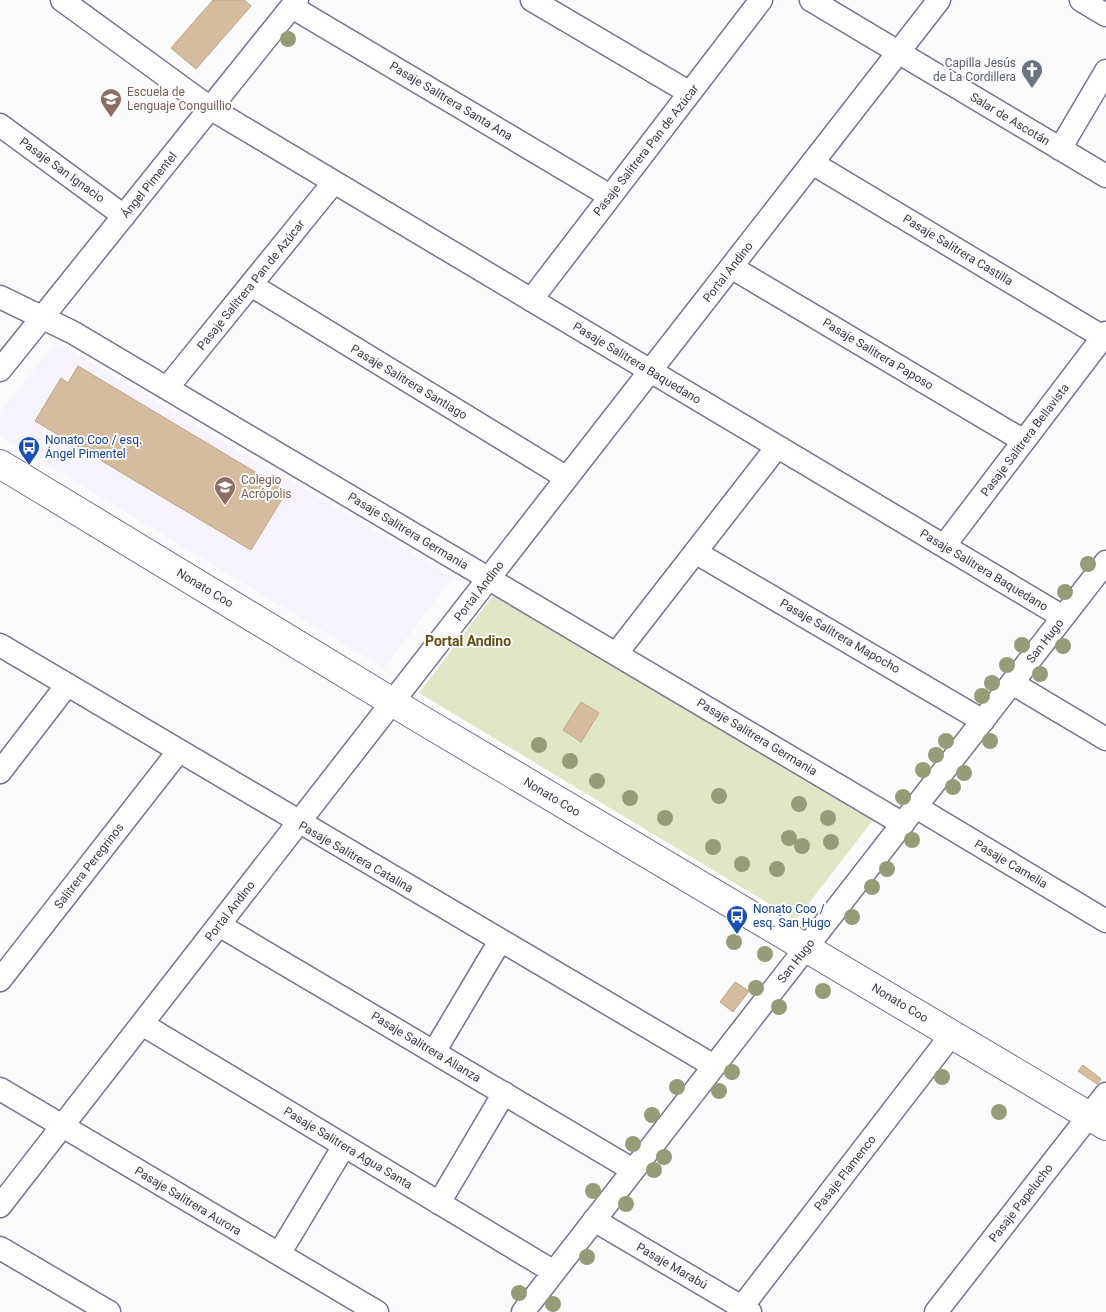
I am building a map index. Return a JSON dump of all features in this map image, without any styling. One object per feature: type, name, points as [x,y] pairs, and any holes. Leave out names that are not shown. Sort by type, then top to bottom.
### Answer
[{"type":"main road","name":"Nonato Coo","points":[[0,464],[393,702],[1098,1121]]},
{"type":"street","name":"Pasaje Salitrera Baquedano","points":[[62,0],[210,108],[1063,618]]},
{"type":"street","points":[[532,0],[690,93]]},
{"type":"street","name":"Pasaje Salitrera Pan de Azúcar","points":[[531,300],[761,0]]},
{"type":"street","name":"Salar de Ascotán","points":[[810,0],[1106,176]]},
{"type":"street","name":"Portal Andino","points":[[0,1206],[939,0]]},
{"type":"street","points":[[1081,0],[1106,15]]},
{"type":"street","name":"Ángel Pimentel","points":[[0,370],[294,3]]},
{"type":"street","name":"Pasaje Salitrera Santa Ana","points":[[294,3],[610,196]]},
{"type":"street","points":[[1060,149],[1106,71]]},
{"type":"street","name":"Pasaje San Ignacio","points":[[0,125],[124,216]]},
{"type":"street","name":"Pasaje Salitrera Castilla","points":[[812,163],[1104,336]]},
{"type":"street","name":"Pasaje Salitrera Pan de Azúcar","points":[[167,388],[334,182]]},
{"type":"street","name":"Pasaje Salitrera Paposo","points":[[731,267],[1024,441]]},
{"type":"street","name":"Pasaje Salitrera Santiago","points":[[251,285],[567,478]]},
{"type":"street","name":"Pasaje Salitrera Germania","points":[[0,297],[72,332],[616,654],[909,815]]},
{"type":"street","name":"Pasaje Salitrera Bellavista","points":[[944,546],[1104,336]]},
{"type":"street","points":[[616,654],[777,447]]},
{"type":"street","name":"Pasaje Salitrera Mapocho","points":[[695,552],[983,721]]},
{"type":"street","name":"San Hugo","points":[[523,1312],[1106,562]]},
{"type":"street","name":"Pasaje Salitrera Catalina","points":[[0,645],[298,823],[714,1066]]},
{"type":"street","points":[[1012,683],[1106,739]]},
{"type":"street","points":[[0,772],[67,686]]},
{"type":"street","name":"Salitrera Peregrinos","points":[[0,980],[178,752]]},
{"type":"street","name":"Pasaje Camelia","points":[[909,815],[1106,921]]},
{"type":"street","name":"Pasaje Salitrera Alianza","points":[[219,925],[633,1170]]},
{"type":"street","points":[[434,1052],[500,941]]},
{"type":"street","name":"Pasaje Salitrera Agua Santa","points":[[142,1024],[554,1272]]},
{"type":"street","name":"Pasaje Flamenco","points":[[743,1310],[952,1034]]},
{"type":"street","name":"Pasaje Salitrera Aurora","points":[[0,1089],[376,1312]]},
{"type":"street","points":[[439,1203],[504,1093]]},
{"type":"street","name":"Pasaje Papelucho","points":[[936,1312],[1098,1121],[1106,1094]]},
{"type":"street","points":[[278,1254],[344,1146]]},
{"type":"street","name":"Pasaje Marabú","points":[[594,1220],[743,1310]]},
{"type":"street","points":[[0,1248],[109,1312]]},
{"type":"shaded area","name":"Colegio Acrópolis","points":[[56,342],[453,577],[384,668],[0,436],[0,412]]},
{"type":"green space","points":[[494,594],[876,816],[796,920],[419,693]]},
{"type":"building","points":[[213,0],[244,0],[251,6],[196,69],[171,48]]},
{"type":"building","points":[[78,366],[287,491],[251,550],[35,421],[61,378],[68,383]]},
{"type":"building","points":[[581,702],[599,713],[581,742],[563,730]]},
{"type":"building","points":[[735,982],[749,991],[733,1012],[720,1002]]},
{"type":"building","points":[[1083,1065],[1101,1079],[1097,1084],[1078,1071]]},
{"type":"place","name":"Capilla Jesús de La Cordillera","points":[[1032,89]]},
{"type":"place","name":"Escuela de Lenguaje Conguillio","points":[[111,118]]},
{"type":"place","name":"Nonato Coo / esq. Ángel Pimentel","points":[[29,466]]},
{"type":"place","name":"Colegio Acrópolis","points":[[225,506]]},
{"type":"place","name":"Nonato Coo / esq. San Hugo","points":[[737,935]]},
{"type":"district","name":"Portal Andino","points":[[468,641]]}]
